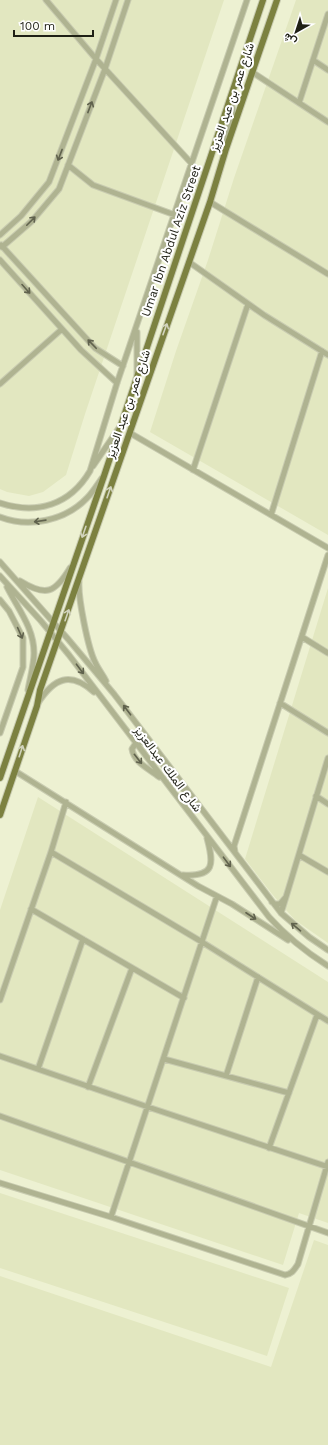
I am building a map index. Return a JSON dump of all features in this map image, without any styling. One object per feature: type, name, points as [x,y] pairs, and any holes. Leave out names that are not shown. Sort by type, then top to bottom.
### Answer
[{"type":"main road","name":"Umar Ibn Abdul Aziz Street","points":[[137,375],[263,0]]},
{"type":"main road","name":"شارع عمر بن عبد العزيز","points":[[0,815],[37,706],[40,690],[210,202],[226,149],[277,0]]},
{"type":"main road","name":"شارع عمر بن عبد العزيز","points":[[0,776],[104,476],[137,375]]},
{"type":"main road","points":[[130,433],[125,429],[125,425],[130,407],[132,391]]},
{"type":"street","points":[[46,0],[96,59],[192,164]]},
{"type":"street","points":[[0,234],[21,216],[50,182],[96,59],[116,0]]},
{"type":"street","points":[[123,366],[95,348],[1,246],[32,221],[59,189],[105,69],[128,0]]},
{"type":"street","points":[[90,471],[117,383],[247,0]]},
{"type":"street","points":[[299,103],[328,14]]},
{"type":"street","points":[[313,60],[328,70]]},
{"type":"street","points":[[252,72],[328,122]]},
{"type":"street","points":[[226,149],[226,134],[233,114],[232,106],[229,102]]},
{"type":"street","points":[[68,165],[93,185],[175,215]]},
{"type":"street","points":[[210,202],[328,274]]},
{"type":"street","points":[[0,260],[81,350],[117,383]]},
{"type":"street","points":[[189,262],[248,304],[328,355]]},
{"type":"street","points":[[193,470],[248,304]]},
{"type":"street","points":[[0,384],[62,329]]},
{"type":"street","points":[[136,329],[137,375]]},
{"type":"street","points":[[271,515],[322,351]]},
{"type":"street","points":[[0,503],[11,506],[39,508],[56,503],[72,493],[85,480],[120,425]]},
{"type":"street","points":[[130,433],[328,548]]},
{"type":"street","points":[[0,518],[11,521],[28,522],[45,521],[60,516],[75,508],[87,498],[104,476]]},
{"type":"street","points":[[235,853],[234,846],[328,554]]},
{"type":"street","name":"شارع الملك عبدالعزيز","points":[[0,562],[54,622],[114,694],[281,913],[309,937],[328,950]]},
{"type":"street","points":[[14,577],[31,588],[46,591],[55,588],[62,582],[73,563]]},
{"type":"street","points":[[1,578],[26,620],[32,636],[34,654],[26,704]]},
{"type":"street","name":"شارع الملك عبدالعزيز","points":[[1,578],[58,641],[269,917],[288,937],[306,952],[328,966]]},
{"type":"street","points":[[80,578],[79,596],[91,653],[95,663],[114,694]]},
{"type":"street","points":[[0,600],[9,611],[23,638],[23,667],[0,733]]},
{"type":"street","points":[[302,636],[328,654]]},
{"type":"street","points":[[37,706],[45,692],[50,687],[66,679],[72,679],[84,683],[102,698]]},
{"type":"street","points":[[280,703],[328,733]]},
{"type":"street","points":[[167,784],[139,762],[132,752],[133,746],[136,743],[140,742],[148,745],[179,785],[198,803]]},
{"type":"street","points":[[281,913],[328,758]]},
{"type":"street","points":[[15,771],[182,875],[232,904],[306,952]]},
{"type":"street","points":[[316,796],[328,804]]},
{"type":"street","points":[[0,1000],[51,852],[66,802]]},
{"type":"street","points":[[219,832],[225,837],[230,838],[235,836],[239,831]]},
{"type":"street","points":[[182,875],[199,875],[210,867],[212,856],[206,834]]},
{"type":"street","points":[[51,852],[202,942],[328,1021]]},
{"type":"street","points":[[299,855],[328,872]]},
{"type":"street","points":[[112,1217],[217,896]]},
{"type":"street","points":[[271,900],[276,904],[280,904],[286,897]]},
{"type":"street","points":[[31,909],[184,998]]},
{"type":"street","points":[[38,1069],[83,939]]},
{"type":"street","points":[[88,1087],[132,968]]},
{"type":"street","points":[[226,1076],[258,977]]},
{"type":"street","points":[[269,1148],[317,1015]]},
{"type":"street","points":[[0,1056],[269,1148],[328,1166],[298,1264],[294,1272],[285,1275],[112,1217],[0,1183]]},
{"type":"street","points":[[164,1059],[289,1093]]},
{"type":"street","points":[[0,1116],[328,1233]]},
{"type":"shaded area","points":[[0,0],[224,0],[85,414],[66,475],[43,492],[29,496],[7,492],[0,489]]},
{"type":"shaded area","points":[[296,0],[328,0],[328,535],[150,432],[234,178]]},
{"type":"shaded area","points":[[328,588],[328,943],[295,920],[272,894],[245,859]]},
{"type":"shaded area","points":[[38,797],[328,982],[328,1223],[299,1213],[283,1265],[0,1170],[0,910]]},
{"type":"shaded area","points":[[0,1193],[289,1288],[267,1356],[0,1268]]},
{"type":"shaded area","points":[[314,1240],[328,1245],[328,1445],[0,1445],[0,1276],[271,1367]]}]
